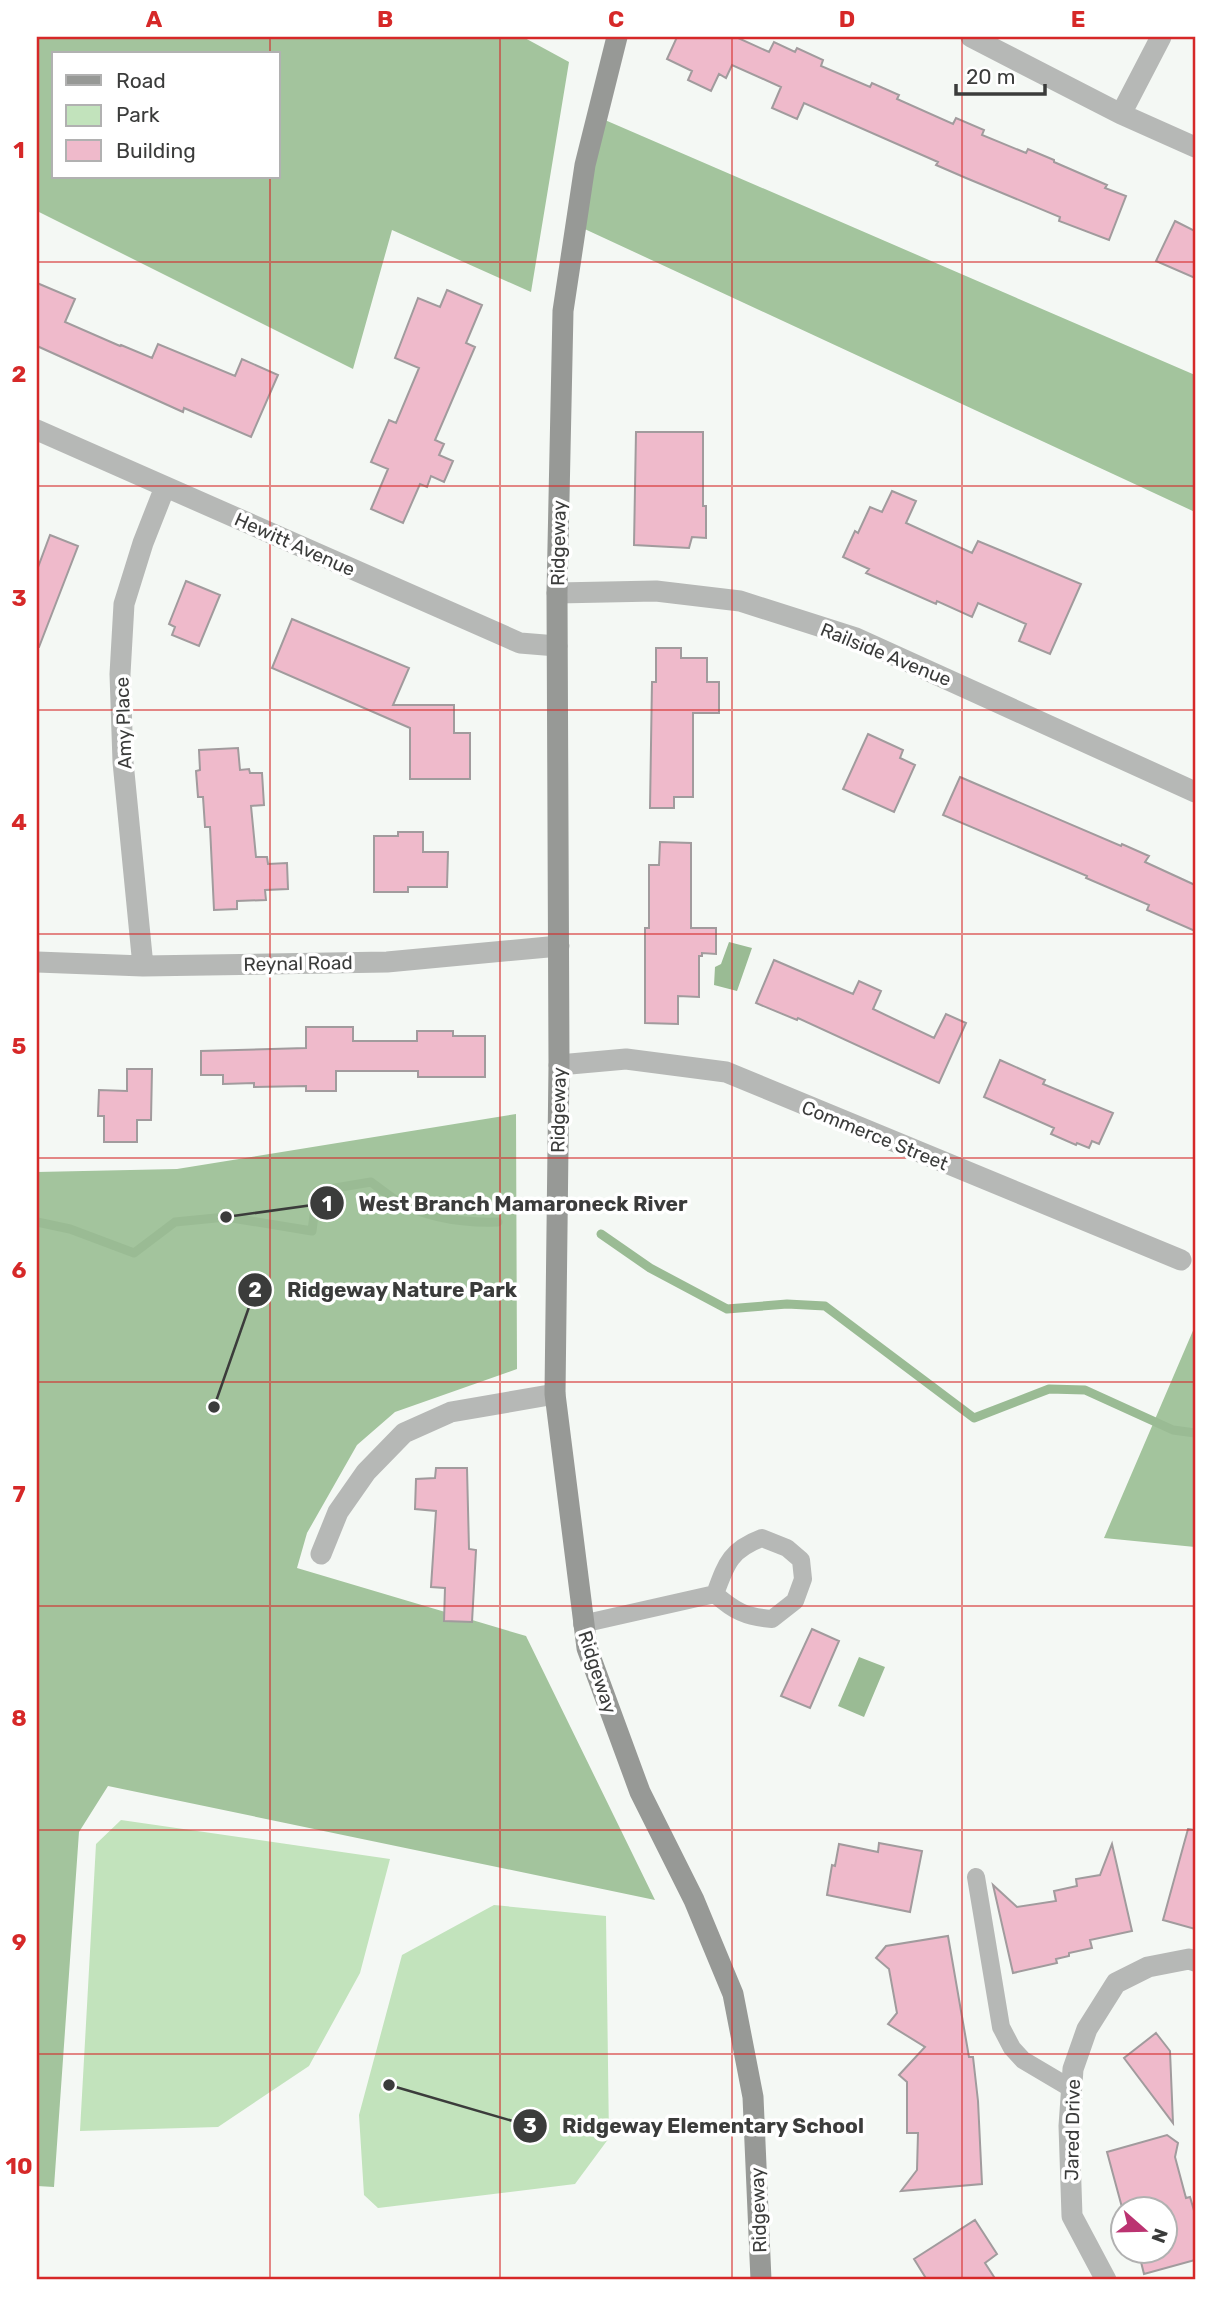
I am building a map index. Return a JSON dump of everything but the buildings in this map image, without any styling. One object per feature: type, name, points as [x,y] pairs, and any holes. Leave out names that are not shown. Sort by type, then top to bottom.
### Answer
[{"type":"street","name":"Ridgeway","points":[[617,37],[585,165],[563,312],[557,593],[559,1065],[555,1394],[587,1648],[640,1792],[694,1900],[733,1994],[753,2098],[761,2280]]},
{"type":"street","points":[[971,37],[1121,114],[1195,147]]},
{"type":"street","points":[[1121,114],[1161,37]]},
{"type":"street","name":"Hewitt Avenue","points":[[37,430],[520,643],[557,646]]},
{"type":"street","name":"Amy Place","points":[[144,966],[123,762],[120,674],[124,604],[143,543],[165,487]]},
{"type":"street","name":"Railside Avenue","points":[[557,593],[656,591],[740,601],[856,638],[1195,792]]},
{"type":"street","name":"Reynal Road","points":[[37,962],[144,966],[387,962],[559,946]]},
{"type":"street","name":"Commerce Street","points":[[559,1065],[626,1059],[726,1072],[1181,1260]]},
{"type":"street","points":[[321,1554],[338,1511],[366,1472],[404,1433],[451,1412],[555,1394]]},
{"type":"street","name":"Jared Drive","points":[[1106,2280],[1072,2216],[1069,2126],[1073,2069],[1087,2029],[1116,1983],[1147,1966],[1189,1959],[1195,1961]]},
{"type":"lane","points":[[762,1538],[787,1548],[801,1560],[803,1580],[795,1601],[772,1619],[755,1617],[733,1609],[715,1594],[725,1568],[741,1546],[762,1538]]},
{"type":"lane","points":[[582,1624],[715,1594]]},
{"type":"lane","points":[[976,1877],[1001,2027],[1012,2048],[1023,2060],[1072,2089]]},
{"type":"green space","points":[[121,1820],[390,1859],[360,1973],[309,2066],[218,2127],[80,2131],[96,1844]]},
{"type":"green space","points":[[494,1905],[606,1916],[609,2138],[575,2184],[378,2208],[364,2195],[359,2115],[402,1955]]},
{"type":"shaded area","points":[[37,37],[523,37],[569,62],[531,292],[392,230],[353,369],[37,211]]},
{"type":"shaded area","points":[[598,117],[1195,375],[1195,512],[576,225]]},
{"type":"shaded area","points":[[729,942],[752,948],[737,991],[714,985],[715,967],[721,964]]},
{"type":"shaded area","points":[[516,1114],[517,1369],[395,1412],[357,1445],[307,1533],[297,1568],[526,1636],[655,1900],[108,1786],[79,1832],[54,2187],[37,2186],[37,1172],[177,1169]]},
{"type":"shaded area","points":[[1195,1326],[1195,1547],[1104,1538]]},
{"type":"shaded area","points":[[859,1657],[885,1667],[864,1717],[838,1706]]},
{"type":"waterway","points":[[37,1222],[70,1229],[134,1253],[175,1222],[226,1217],[312,1231],[317,1191],[371,1182],[397,1201],[421,1212],[473,1222],[498,1222]]},
{"type":"waterway","points":[[601,1234],[650,1268],[727,1309],[787,1304],[825,1306],[974,1418],[1049,1389],[1085,1390],[1173,1430],[1195,1433]]},
{"type":"place","name":"West Branch Mamaroneck River","points":[[226,1217]]},
{"type":"place","name":"Ridgeway Nature Park","points":[[214,1407]]},
{"type":"place","name":"Ridgeway Elementary School","points":[[389,2085]]}]
